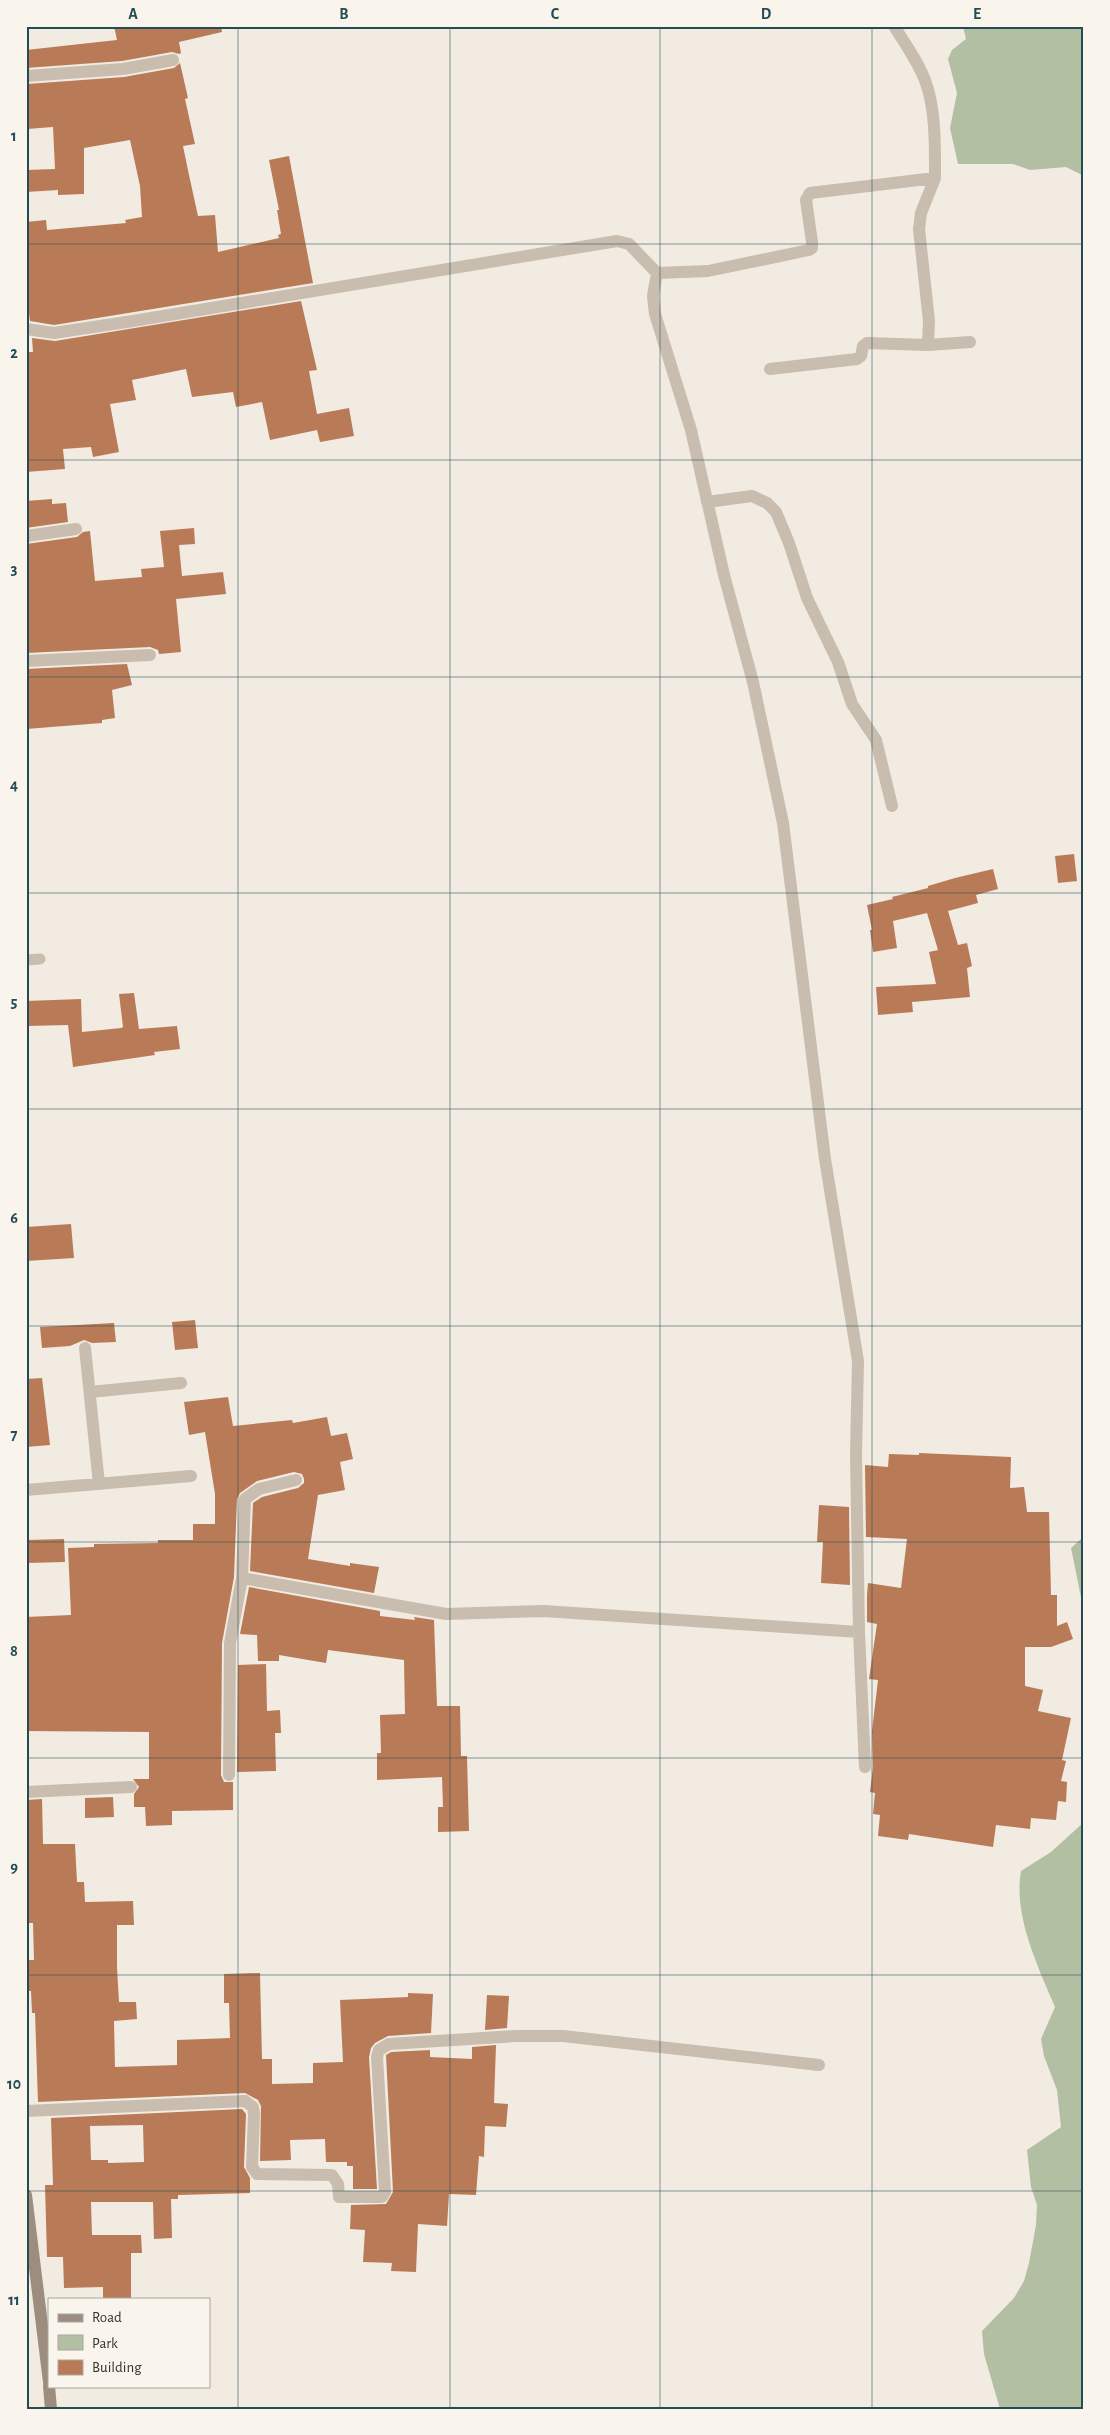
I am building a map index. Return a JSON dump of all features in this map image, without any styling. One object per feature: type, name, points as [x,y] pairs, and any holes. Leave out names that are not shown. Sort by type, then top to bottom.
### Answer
[{"type":"street","points":[[894,26],[918,64],[927,84],[935,135],[935,178],[921,213],[919,229],[929,321],[928,345]]},
{"type":"street","points":[[26,76],[123,69],[173,60]]},
{"type":"street","points":[[26,329],[54,332],[133,322],[618,241],[629,244],[657,273],[708,271],[812,248],[806,200],[810,193],[935,178]]},
{"type":"street","points":[[657,273],[653,296],[655,314],[691,430],[724,575],[754,682],[783,823],[826,1159],[858,1361],[856,1454],[859,1632],[865,1767]]},
{"type":"street","points":[[770,369],[857,359],[861,356],[863,346],[867,343],[928,345],[970,342]]},
{"type":"street","points":[[706,502],[752,496],[768,503],[776,512],[789,543],[807,598],[838,662],[852,704],[876,740],[892,806]]},
{"type":"street","points":[[26,536],[76,529]]},
{"type":"street","points":[[26,661],[150,655]]},
{"type":"street","points":[[85,1348],[99,1484]]},
{"type":"street","points":[[90,1392],[181,1383]]},
{"type":"street","points":[[26,1490],[191,1476]]},
{"type":"street","points":[[229,1775],[230,1643],[242,1578],[245,1499],[260,1489],[296,1480]]},
{"type":"street","points":[[242,1578],[446,1614],[544,1611],[859,1632]]},
{"type":"street","points":[[26,1792],[131,1787]]},
{"type":"street","points":[[26,2112],[245,2101],[253,2107],[252,2167],[257,2174],[332,2175],[338,2184],[337,2194],[339,2197],[382,2197],[385,2192],[377,2057],[379,2050],[389,2044],[516,2036],[563,2036],[818,2065]]},
{"type":"street","points":[[26,2195],[30,2255],[48,2375]]},
{"type":"street","points":[[49,2388],[51,2409]]},
{"type":"lane","points":[[26,960],[40,959]]},
{"type":"green space","points":[[963,26],[1084,26],[1084,176],[1066,167],[1030,170],[1013,164],[958,164],[950,128],[957,93],[948,59],[952,50],[966,39]]},
{"type":"green space","points":[[1081,1539],[1084,1539],[1084,1612],[1071,1548]]},
{"type":"green space","points":[[1084,1822],[1084,2409],[1000,2409],[984,2354],[982,2331],[1014,2298],[1024,2281],[1029,2263],[1036,2225],[1037,2205],[1031,2187],[1027,2150],[1061,2127],[1057,2090],[1044,2056],[1041,2039],[1055,2007],[1035,1958],[1024,1923],[1019,1888],[1021,1871],[1051,1852]]},
{"type":"building","points":[[114,26],[221,26],[222,32],[179,42],[181,53],[179,54],[172,52],[122,61],[26,68],[26,50],[117,40]]},
{"type":"building","points":[[180,63],[188,98],[185,99],[195,144],[183,146],[198,216],[215,215],[218,252],[279,238],[278,235],[281,234],[277,210],[279,210],[269,160],[289,156],[313,283],[54,325],[30,321],[26,289],[26,222],[46,220],[47,230],[126,223],[125,220],[142,217],[140,186],[130,140],[84,148],[84,194],[58,195],[58,190],[26,192],[26,170],[55,169],[53,127],[27,129],[27,84],[124,77],[174,68]]},
{"type":"building","points":[[301,301],[317,370],[309,371],[317,414],[349,408],[354,436],[320,442],[317,430],[270,440],[262,402],[236,407],[233,392],[192,397],[186,369],[132,380],[136,400],[110,404],[119,452],[93,457],[91,447],[63,449],[65,469],[26,472],[27,352],[33,352],[32,338],[55,341]]},
{"type":"building","points":[[52,499],[52,504],[66,503],[68,522],[26,528],[26,501]]},
{"type":"building","points":[[194,528],[195,544],[179,545],[182,576],[223,572],[226,594],[176,599],[181,652],[159,654],[158,650],[150,647],[26,653],[26,544],[77,537],[83,532],[90,531],[95,581],[142,577],[141,569],[164,567],[160,531]]},
{"type":"building","points":[[127,664],[132,685],[112,690],[115,718],[102,720],[102,723],[26,729],[26,669]]},
{"type":"building","points":[[1074,854],[1077,881],[1058,883],[1055,856]]},
{"type":"building","points":[[993,869],[998,889],[976,895],[978,903],[948,911],[958,945],[967,943],[972,966],[967,968],[970,997],[912,1002],[913,1012],[878,1015],[876,987],[936,984],[929,952],[938,950],[927,913],[893,921],[897,948],[873,952],[870,930],[872,930],[867,905],[893,899],[892,897],[928,888],[928,886],[955,878]]},
{"type":"building","points":[[134,993],[139,1029],[177,1026],[180,1049],[154,1052],[155,1055],[73,1067],[68,1025],[26,1026],[26,1001],[81,999],[82,1032],[121,1028],[123,1027],[119,994]]},
{"type":"building","points":[[71,1224],[74,1258],[26,1261],[26,1227]]},
{"type":"building","points":[[195,1320],[198,1348],[175,1350],[172,1322]]},
{"type":"building","points":[[114,1323],[116,1342],[92,1343],[84,1340],[70,1346],[42,1348],[40,1327]]},
{"type":"building","points":[[42,1378],[50,1445],[26,1447],[26,1379]]},
{"type":"building","points":[[228,1397],[233,1426],[292,1420],[293,1423],[327,1417],[331,1436],[347,1433],[353,1459],[340,1462],[345,1490],[318,1495],[308,1559],[350,1566],[350,1563],[379,1567],[374,1593],[250,1571],[253,1503],[262,1497],[298,1488],[304,1483],[304,1479],[302,1474],[294,1472],[257,1481],[240,1493],[237,1499],[234,1577],[222,1643],[221,1775],[224,1782],[233,1782],[233,1810],[172,1811],[172,1825],[146,1826],[145,1807],[134,1807],[134,1794],[139,1787],[133,1779],[149,1779],[149,1732],[26,1731],[26,1617],[71,1615],[68,1548],[94,1547],[94,1544],[158,1543],[158,1540],[193,1540],[193,1524],[215,1524],[215,1494],[205,1432],[189,1435],[184,1402]]},
{"type":"building","points":[[919,1453],[1011,1457],[1010,1488],[1024,1487],[1027,1512],[1049,1512],[1051,1595],[1057,1595],[1057,1626],[1067,1622],[1073,1639],[1051,1647],[1025,1647],[1025,1686],[1043,1690],[1038,1711],[1071,1718],[1062,1760],[1066,1761],[1061,1781],[1067,1782],[1066,1802],[1058,1801],[1056,1820],[1031,1818],[1030,1829],[996,1825],[993,1847],[909,1834],[908,1840],[878,1836],[880,1815],[873,1814],[875,1793],[870,1792],[873,1767],[872,1731],[878,1680],[869,1679],[877,1624],[867,1622],[868,1583],[901,1588],[907,1539],[866,1537],[865,1465],[888,1467],[889,1454],[919,1455]]},
{"type":"building","points":[[819,1505],[849,1507],[850,1585],[821,1583],[823,1542],[817,1542]]},
{"type":"building","points":[[64,1539],[65,1562],[26,1563],[26,1540]]},
{"type":"building","points":[[249,1587],[380,1611],[380,1616],[415,1620],[414,1617],[434,1620],[437,1706],[460,1706],[461,1756],[467,1756],[469,1831],[438,1832],[438,1807],[443,1807],[442,1777],[377,1780],[377,1753],[381,1753],[380,1715],[405,1714],[404,1660],[328,1650],[326,1663],[279,1655],[279,1661],[258,1661],[257,1635],[240,1634]]},
{"type":"building","points":[[266,1664],[267,1711],[280,1710],[281,1733],[275,1733],[276,1771],[237,1772],[238,1665]]},
{"type":"building","points":[[113,1797],[114,1817],[85,1818],[85,1798]]},
{"type":"building","points":[[42,1799],[43,1844],[75,1844],[77,1882],[84,1882],[85,1902],[133,1901],[134,1925],[117,1925],[117,1967],[119,2002],[136,2002],[137,2019],[114,2021],[115,2067],[177,2065],[177,2040],[230,2038],[229,2003],[224,2003],[224,1974],[260,1973],[262,2059],[272,2059],[272,2084],[313,2083],[313,2063],[343,2062],[340,2000],[408,1997],[408,1993],[433,1994],[431,2033],[388,2036],[375,2043],[371,2048],[369,2057],[377,2189],[353,2189],[353,2166],[347,2166],[347,2162],[326,2162],[325,2139],[290,2140],[291,2160],[260,2161],[261,2106],[258,2100],[245,2093],[38,2102],[35,2013],[32,2013],[31,1991],[28,1991],[27,1960],[34,1960],[33,1923],[27,1923],[26,1800]]},
{"type":"building","points":[[487,1995],[509,1996],[507,2028],[485,2030]]},
{"type":"building","points":[[496,2045],[494,2103],[508,2104],[506,2127],[485,2126],[484,2157],[479,2156],[476,2195],[449,2194],[447,2226],[418,2224],[416,2272],[391,2271],[392,2263],[363,2262],[365,2230],[350,2229],[351,2205],[386,2204],[393,2192],[386,2055],[391,2052],[430,2050],[430,2057],[472,2059],[472,2047]]},
{"type":"building","points":[[242,2109],[246,2114],[244,2167],[250,2178],[250,2193],[178,2195],[178,2199],[171,2199],[172,2238],[154,2239],[153,2202],[91,2202],[92,2235],[141,2235],[142,2253],[131,2253],[131,2298],[103,2298],[103,2287],[64,2288],[63,2257],[47,2257],[45,2185],[53,2185],[51,2118]],"holes":[[[143,2125],[144,2162],[108,2163],[108,2160],[91,2160],[90,2126]]]}]
